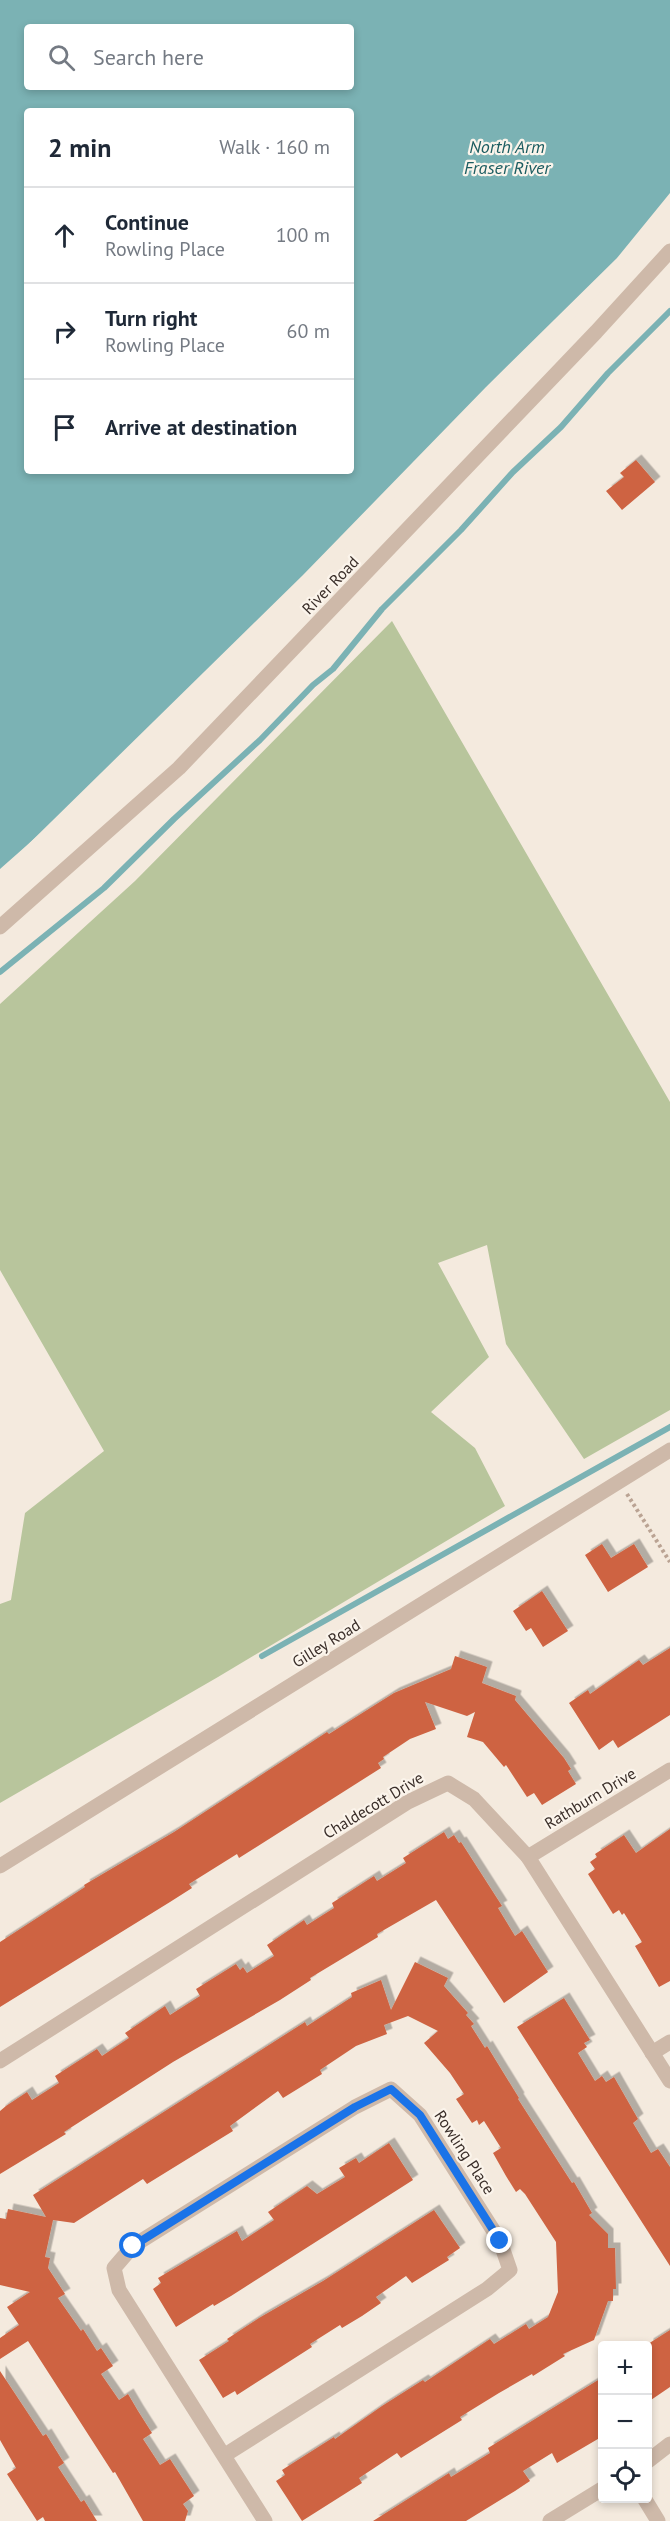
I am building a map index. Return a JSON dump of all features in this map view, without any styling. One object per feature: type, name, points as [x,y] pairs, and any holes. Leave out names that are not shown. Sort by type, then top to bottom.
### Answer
[{"type":"street","name":"River Road","points":[[0,927],[179,768],[580,349],[670,250]]},
{"type":"street","name":"Gilley Road","points":[[0,1866],[670,1450]]},
{"type":"street","name":"Rathburn Drive","points":[[528,1857],[670,1770]]},
{"type":"street","name":"Chaldecott Drive","points":[[0,2061],[408,1802],[448,1783],[474,1799],[528,1857],[670,2081]]},
{"type":"street","points":[[652,2053],[670,2042]]},
{"type":"street","name":"Rowling Place","points":[[225,2455],[487,2289],[510,2270],[500,2241],[420,2115],[391,2089],[355,2107],[133,2246],[114,2268],[119,2290],[265,2521]]},
{"type":"street","points":[[652,2458],[670,2444]]},
{"type":"street","points":[[550,2521],[598,2492]]},
{"type":"street","points":[[647,2503],[658,2521]]},
{"type":"path","points":[[620,1482],[670,1562]]},
{"type":"green space","points":[[392,621],[670,1102],[670,1410],[584,1459],[506,1344],[487,1245],[438,1263],[489,1357],[431,1412],[475,1448],[505,1506],[218,1677],[0,1803],[0,1604],[11,1600],[25,1513],[104,1451],[0,1270],[0,1004],[135,881]]},
{"type":"water","name":"North Arm Fraser River","points":[[0,0],[670,0],[670,203],[221,674],[0,869]]},
{"type":"pier","points":[[670,193],[670,207],[607,286],[488,400],[223,676],[1,871],[303,575],[486,387],[617,258]]},
{"type":"building","points":[[636,460],[655,482],[622,510],[606,491],[624,477],[620,473]]},
{"type":"building","points":[[602,1544],[611,1558],[634,1544],[648,1567],[608,1592],[585,1555]]},
{"type":"building","points":[[542,1591],[568,1631],[543,1647],[531,1628],[526,1631],[513,1611]]},
{"type":"building","points":[[670,1648],[670,1715],[618,1748],[613,1740],[599,1750],[569,1703],[588,1690],[590,1694],[639,1660],[643,1665]]},
{"type":"building","points":[[455,1656],[487,1667],[482,1683],[516,1696],[515,1700],[564,1758],[571,1769],[568,1771],[576,1784],[542,1805],[534,1793],[527,1797],[506,1765],[504,1767],[483,1742],[467,1737],[475,1712],[467,1716],[425,1702],[436,1729],[410,1739],[383,1757],[384,1759],[378,1763],[381,1768],[239,1858],[237,1854],[189,1884],[192,1888],[0,2007],[0,1942],[85,1887],[84,1885],[174,1832],[327,1732],[329,1734],[394,1693],[451,1669]]},
{"type":"building","points":[[670,1829],[670,1981],[659,1987],[635,1946],[642,1942],[624,1913],[622,1915],[619,1910],[613,1914],[588,1874],[595,1869],[590,1862],[597,1857],[595,1854],[624,1835],[636,1853]]},
{"type":"building","points":[[444,1832],[448,1839],[454,1835],[459,1843],[461,1842],[502,1906],[498,1908],[515,1936],[522,1931],[548,1972],[504,2003],[436,1900],[377,1934],[378,1937],[310,1978],[311,1980],[280,2000],[173,2062],[64,2132],[66,2134],[0,2174],[0,2111],[6,2106],[27,2092],[32,2100],[59,2083],[55,2076],[97,2049],[102,2056],[129,2038],[125,2033],[165,2006],[170,2015],[200,1996],[196,1989],[236,1964],[240,1970],[243,1967],[247,1973],[274,1956],[267,1945],[304,1920],[307,1925],[334,1908],[332,1903],[374,1876],[377,1881],[406,1863],[403,1858]]},
{"type":"building","points":[[415,1962],[448,1978],[444,1986],[468,2013],[466,2015],[474,2024],[471,2026],[485,2048],[487,2046],[518,2099],[572,2183],[574,2182],[592,2213],[589,2215],[608,2234],[608,2248],[615,2248],[616,2289],[613,2289],[613,2301],[608,2301],[594,2340],[563,2354],[565,2356],[533,2376],[532,2374],[499,2393],[460,2417],[462,2420],[401,2458],[397,2453],[359,2478],[362,2483],[302,2521],[276,2481],[285,2475],[282,2470],[334,2437],[335,2439],[382,2406],[423,2380],[425,2382],[490,2339],[494,2344],[526,2324],[529,2329],[548,2317],[558,2292],[556,2242],[525,2194],[520,2189],[516,2192],[506,2176],[493,2153],[501,2148],[484,2121],[479,2125],[477,2120],[472,2123],[456,2099],[464,2094],[450,2073],[424,2043],[438,2031],[408,2016],[384,2025],[387,2034],[356,2046],[320,2070],[322,2074],[283,2098],[278,2091],[230,2126],[233,2131],[147,2184],[143,2179],[74,2223],[53,2220],[45,2257],[50,2258],[48,2268],[65,2294],[58,2298],[97,2351],[101,2348],[113,2366],[101,2374],[119,2400],[128,2394],[152,2433],[143,2439],[160,2465],[170,2459],[194,2496],[183,2504],[188,2511],[185,2521],[143,2521],[115,2472],[113,2473],[28,2341],[0,2359],[0,2338],[19,2325],[7,2307],[30,2292],[0,2285],[0,2218],[6,2219],[8,2209],[46,2217],[33,2195],[305,2022],[307,2026],[352,1997],[351,1993],[381,1980],[391,2010]]},
{"type":"building","points":[[564,1998],[590,2040],[584,2043],[587,2047],[578,2053],[595,2081],[602,2076],[606,2082],[614,2077],[638,2119],[633,2123],[651,2153],[658,2149],[670,2167],[670,2266],[517,2027]]},
{"type":"building","points":[[389,2143],[413,2180],[231,2296],[214,2306],[213,2304],[176,2327],[153,2289],[161,2283],[158,2278],[237,2231],[242,2241],[274,2220],[268,2212],[307,2186],[317,2194],[345,2177],[339,2168],[356,2158],[359,2163]]},
{"type":"building","points":[[434,2210],[460,2248],[447,2257],[449,2260],[412,2283],[406,2276],[376,2297],[381,2303],[362,2316],[342,2328],[340,2325],[310,2344],[312,2347],[237,2395],[235,2391],[223,2398],[199,2360],[259,2318],[323,2281]]},
{"type":"building","points":[[670,2330],[670,2387],[652,2399],[652,2395],[652,2341]]},
{"type":"building","points":[[0,2371],[43,2436],[46,2434],[64,2463],[58,2467],[81,2502],[84,2500],[97,2521],[45,2521],[43,2517],[37,2521],[7,2474],[16,2468],[0,2440]]},
{"type":"building","points":[[598,2380],[598,2439],[557,2463],[552,2453],[523,2471],[530,2481],[515,2491],[466,2521],[373,2521],[449,2473],[451,2477],[490,2453],[488,2448]]},
{"type":"waterway","points":[[0,972],[104,888],[174,819],[260,740],[313,685],[333,669],[382,609],[461,530],[513,472],[561,427],[608,373],[670,311]]},
{"type":"waterway","points":[[262,1656],[670,1427]]},
{"type":"route","points":[[133,2246],[355,2107],[391,2089],[420,2115],[500,2241]]}]
